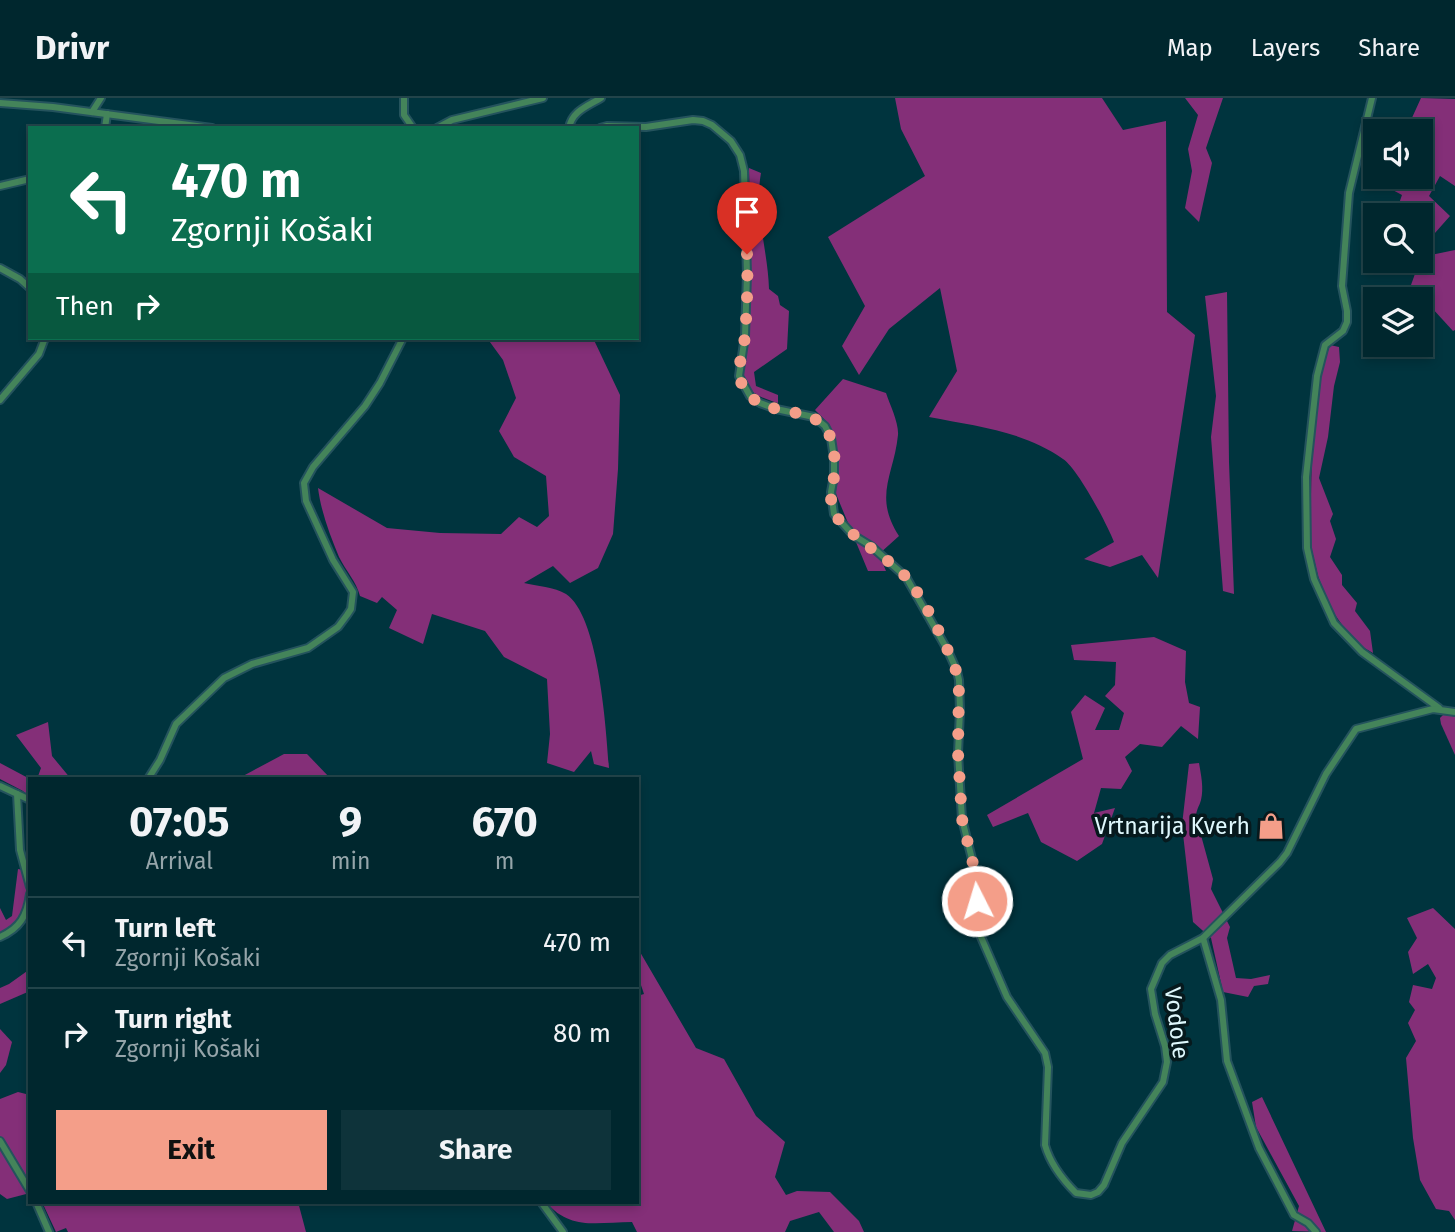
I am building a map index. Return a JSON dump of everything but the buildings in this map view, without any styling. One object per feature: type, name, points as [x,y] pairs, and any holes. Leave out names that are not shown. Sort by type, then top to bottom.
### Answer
[{"type":"street","points":[[92,112],[101,98]]},
{"type":"street","points":[[404,98],[404,116],[412,126]]},
{"type":"street","points":[[441,126],[453,120],[543,98]]},
{"type":"street","points":[[569,126],[570,119],[579,110],[601,98]]},
{"type":"street","points":[[1372,98],[1349,193],[1342,286],[1347,322],[1343,331],[1325,345],[1317,376],[1306,477],[1307,548],[1314,579],[1334,623],[1362,652],[1438,708],[1455,712]]},
{"type":"street","points":[[0,103],[197,126]]},
{"type":"street","points":[[105,126],[107,114]]},
{"type":"street","name":"Vodole","points":[[639,128],[702,121],[722,132],[740,155],[744,171],[747,274],[745,336],[739,376],[750,396],[761,403],[776,410],[814,418],[825,426],[831,438],[834,458],[831,492],[834,514],[853,535],[871,546],[906,577],[948,651],[959,680],[958,753],[962,819],[975,872],[979,927],[1007,997],[1045,1053],[1048,1067],[1045,1132],[1048,1155],[1076,1194],[1091,1195],[1104,1185],[1122,1143],[1163,1082],[1167,1062],[1151,989],[1155,974],[1170,955],[1203,938],[1221,1000],[1227,1061],[1259,1148],[1294,1215],[1313,1229]]},
{"type":"street","points":[[0,186],[28,179]]},
{"type":"street","points":[[0,268],[28,287]]},
{"type":"street","points":[[0,400],[39,354],[44,340]]},
{"type":"street","points":[[149,777],[176,724],[224,678],[252,664],[308,648],[338,627],[347,615],[351,608],[352,592],[333,560],[306,501],[303,488],[313,467],[353,423],[380,383],[402,340]]},
{"type":"street","points":[[1203,938],[1287,853],[1326,774],[1356,729],[1438,708]]},
{"type":"street","points":[[0,786],[28,799]]},
{"type":"street","points":[[17,794],[20,850],[28,880]]},
{"type":"street","points":[[0,937],[23,922],[28,910]]},
{"type":"street","points":[[0,1141],[28,1188]]},
{"type":"street","points":[[37,1204],[48,1232]]},
{"type":"street","points":[[542,1204],[563,1232]]},
{"type":"shaded area","points":[[895,98],[1102,98],[1123,130],[1166,121],[1167,312],[1195,335],[1158,578],[1142,555],[1110,567],[1084,559],[1114,542],[1084,485],[1063,459],[1016,436],[929,417],[957,371],[940,288],[889,329],[859,375],[842,346],[865,306],[828,237],[925,176],[901,129]]},
{"type":"shaded area","points":[[1185,98],[1223,98],[1206,148],[1212,163],[1199,222],[1185,208],[1192,171],[1188,149],[1198,115]]},
{"type":"shaded area","points":[[1421,98],[1455,99],[1455,186],[1440,176],[1433,189],[1433,119],[1411,119]]},
{"type":"shaded area","points":[[749,168],[761,173],[760,217],[769,289],[778,296],[780,305],[789,311],[787,349],[754,372],[756,386],[778,395],[778,403],[751,390],[746,385],[743,372],[751,288]]},
{"type":"shaded area","points":[[1391,189],[1433,189],[1429,196],[1450,216],[1433,235],[1433,203],[1399,203],[1402,195]]},
{"type":"shaded area","points":[[1455,250],[1453,331],[1433,309],[1433,287],[1411,285],[1415,273],[1433,273],[1433,255]]},
{"type":"shaded area","points":[[1227,292],[1234,594],[1223,591],[1211,437],[1216,396],[1205,296]]},
{"type":"shaded area","points":[[488,340],[594,340],[620,395],[613,534],[598,568],[570,583],[553,566],[524,583],[566,594],[577,606],[586,625],[599,674],[609,768],[594,764],[591,751],[574,772],[547,763],[550,734],[547,679],[504,657],[485,631],[432,614],[423,644],[389,628],[397,610],[382,597],[377,603],[360,596],[339,557],[324,515],[318,488],[387,528],[440,533],[501,534],[519,517],[537,527],[549,516],[546,476],[514,457],[499,431],[516,398],[503,360]]},
{"type":"shaded area","points":[[1330,345],[1339,347],[1340,362],[1319,478],[1333,514],[1330,521],[1336,539],[1330,557],[1342,575],[1342,585],[1357,603],[1355,611],[1370,631],[1373,653],[1354,642],[1331,609],[1318,576],[1310,542],[1312,447],[1321,372]]},
{"type":"shaded area","points":[[843,379],[886,393],[897,425],[896,449],[886,497],[891,522],[899,536],[879,554],[886,571],[868,571],[836,494],[835,437],[829,424],[815,410]]},
{"type":"shaded area","points":[[1154,637],[1186,651],[1185,682],[1189,703],[1200,707],[1198,739],[1181,726],[1162,747],[1140,744],[1125,757],[1132,771],[1121,789],[1101,788],[1094,813],[1115,808],[1102,844],[1077,861],[1041,842],[1028,813],[993,827],[987,815],[1083,759],[1071,712],[1085,695],[1105,708],[1095,730],[1119,730],[1124,713],[1105,696],[1115,685],[1116,662],[1074,660],[1071,645]]},
{"type":"shaded area","points":[[1445,713],[1455,717],[1455,755],[1441,724],[1440,718]]},
{"type":"shaded area","points":[[48,722],[52,756],[69,777],[38,777],[41,768],[16,735]]},
{"type":"shaded area","points":[[284,754],[307,754],[329,777],[243,777]]},
{"type":"shaded area","points":[[0,763],[28,778],[28,797],[23,791],[0,779]]},
{"type":"shaded area","points":[[1199,763],[1202,791],[1196,817],[1213,879],[1211,889],[1230,927],[1227,938],[1236,978],[1251,979],[1270,975],[1268,984],[1254,986],[1248,997],[1223,992],[1211,938],[1193,922],[1182,825],[1189,764]]},
{"type":"shaded area","points":[[18,869],[23,870],[25,880],[24,907],[16,922],[0,934],[0,908],[6,920],[12,916]]},
{"type":"shaded area","points":[[1433,908],[1455,929],[1455,1220],[1449,1211],[1436,1209],[1420,1180],[1413,1138],[1406,1058],[1416,1041],[1408,1023],[1415,1010],[1409,1002],[1413,985],[1432,989],[1436,978],[1428,964],[1413,974],[1408,952],[1417,938],[1407,918]]},
{"type":"shaded area","points":[[640,952],[696,1048],[724,1059],[756,1116],[785,1142],[775,1177],[786,1195],[797,1191],[830,1192],[859,1221],[864,1232],[834,1232],[819,1212],[790,1221],[785,1232],[637,1232],[632,1222],[575,1221],[555,1211],[548,1204],[639,1204],[639,995],[644,994],[639,978]]},
{"type":"shaded area","points":[[28,970],[28,992],[0,1004],[0,988]]},
{"type":"shaded area","points":[[0,1029],[12,1042],[6,1065],[0,1073]]},
{"type":"shaded area","points":[[18,1092],[28,1094],[28,1194],[7,1199],[0,1194],[0,1099]]},
{"type":"shaded area","points":[[1262,1097],[1326,1232],[1292,1231],[1299,1206],[1256,1127],[1252,1102]]},
{"type":"shaded area","points":[[43,1204],[299,1204],[306,1232],[68,1232],[66,1228],[56,1232]]},
{"type":"place","name":"Vrtnarija Kverh","points":[[1271,826]]},
{"type":"route","points":[[747,254],[745,336],[739,376],[743,386],[750,396],[761,403],[776,410],[814,418],[825,426],[831,438],[834,458],[831,492],[834,514],[853,535],[871,546],[906,577],[957,671],[962,819],[975,872],[977,901]]}]
